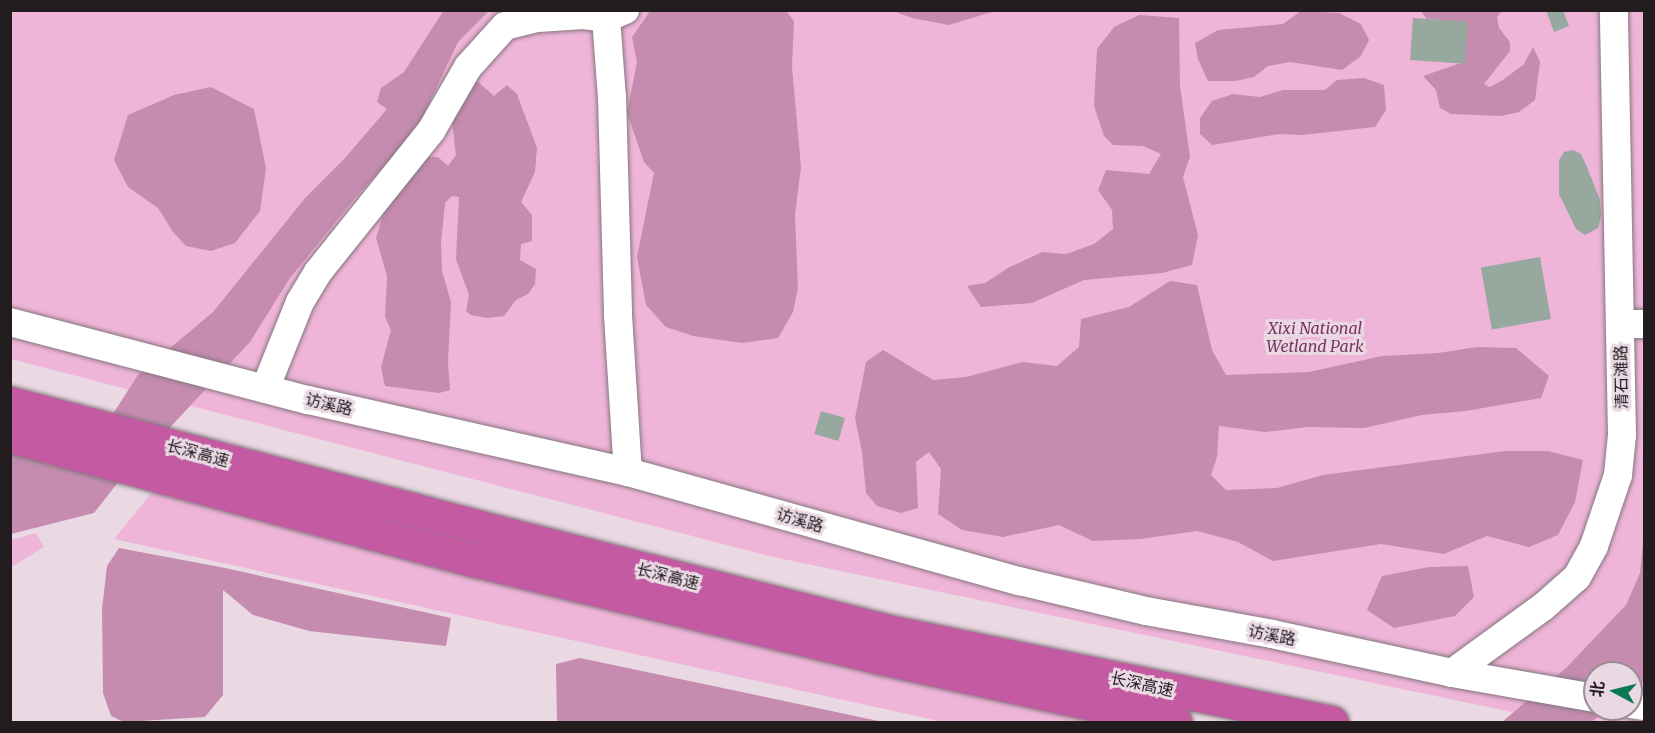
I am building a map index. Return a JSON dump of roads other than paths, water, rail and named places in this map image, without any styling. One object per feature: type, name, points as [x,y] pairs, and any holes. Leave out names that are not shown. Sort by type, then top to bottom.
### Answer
[{"type":"highway","name":"长深高速","points":[[10,403],[882,630],[1332,723]]},
{"type":"highway","name":"长深高速","points":[[10,436],[486,563],[877,657],[1175,723]]},
{"type":"street","name":"清石滩路","points":[[1452,673],[1543,607],[1577,577],[1594,546],[1618,476],[1632,324],[1614,10]]},
{"type":"street","points":[[265,389],[300,302],[318,272],[431,131],[468,67],[506,26],[538,18],[616,14],[612,97],[618,315],[628,472]]},
{"type":"street","name":"访溪路","points":[[10,322],[265,389],[628,472],[1019,581],[1146,611],[1272,634],[1452,673],[1583,696]]},
{"type":"park label","name":"Xixi National Wetland Park","points":[[1315,337]]}]
